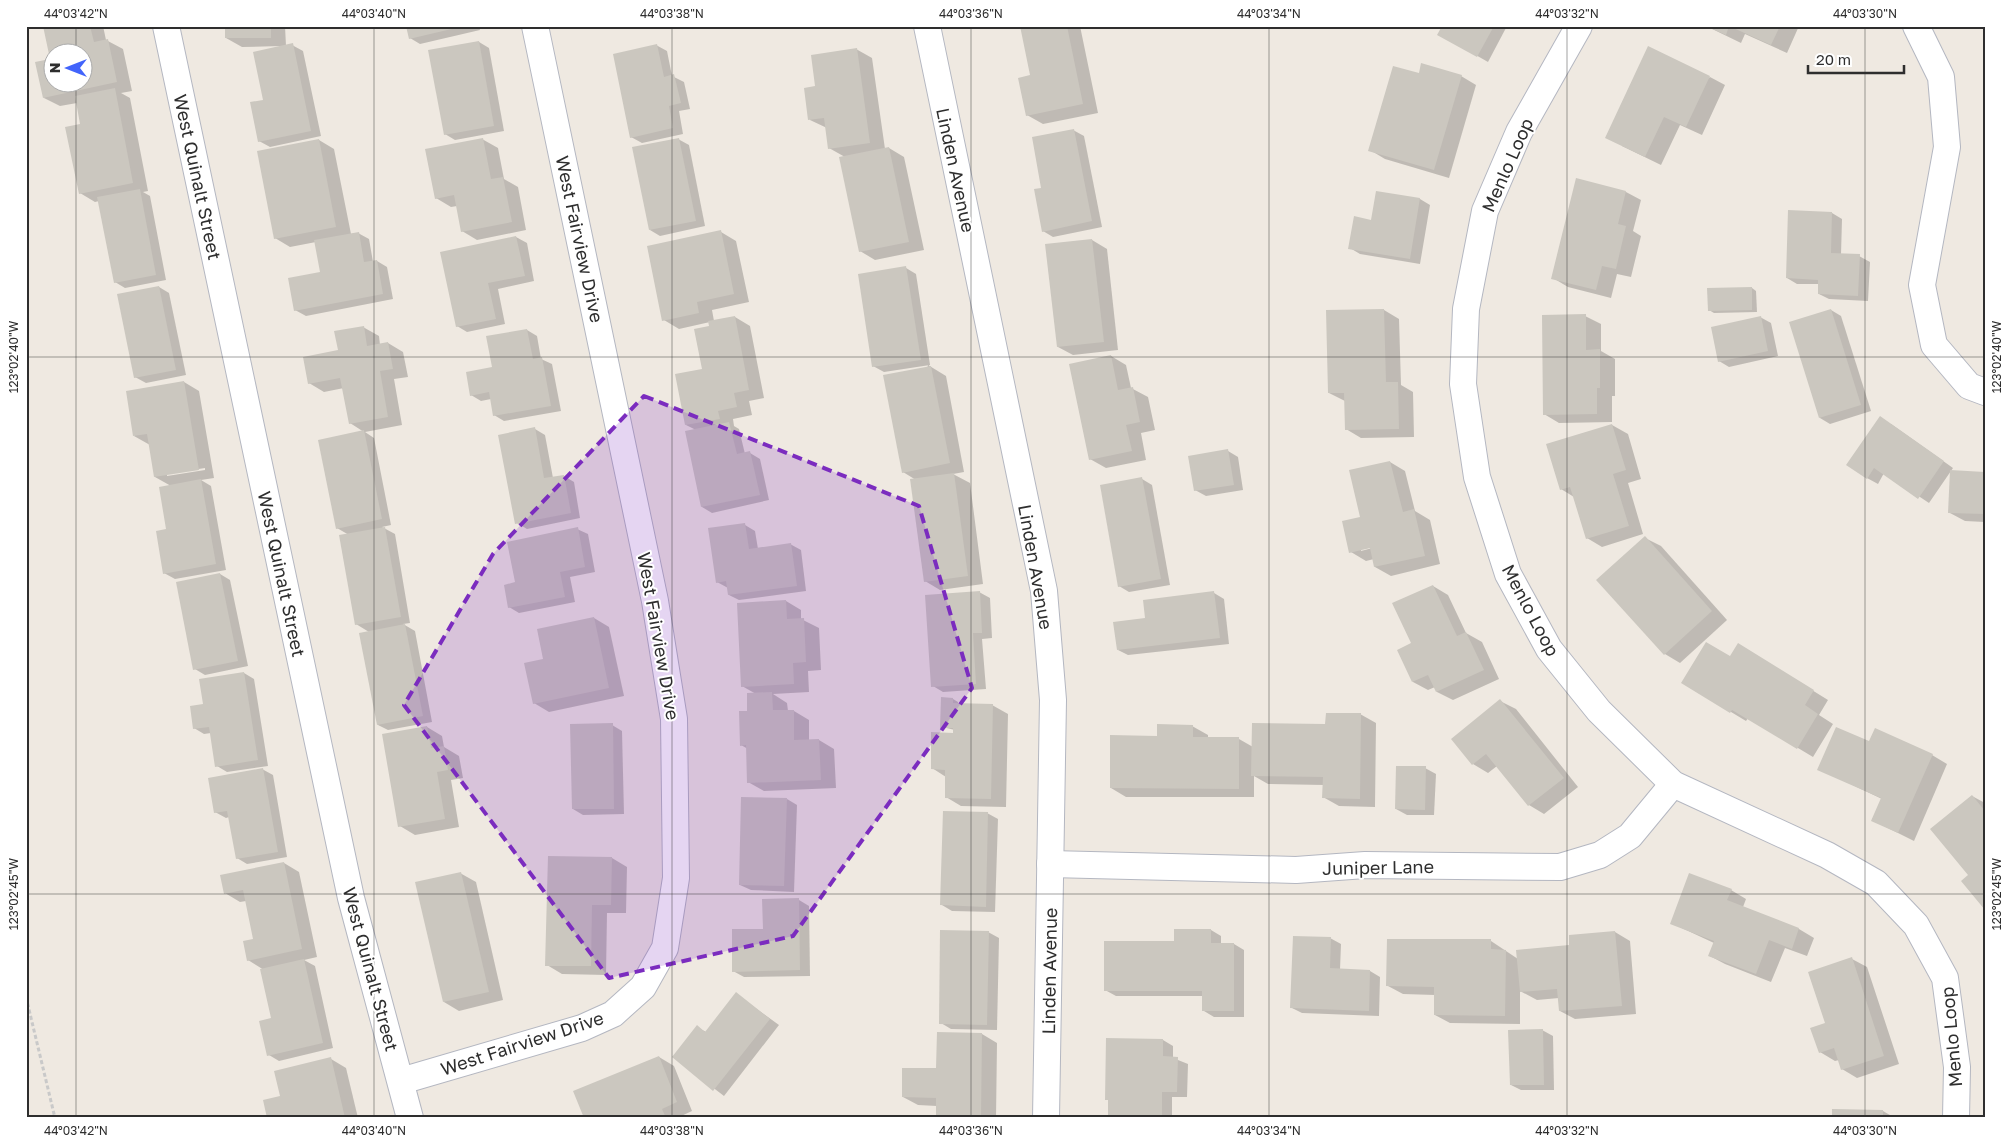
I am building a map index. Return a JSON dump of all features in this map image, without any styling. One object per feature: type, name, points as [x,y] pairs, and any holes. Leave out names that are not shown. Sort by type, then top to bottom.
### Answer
[{"type":"street","name":"West Quinalt Street","points":[[166,26],[351,898],[410,1118]]},
{"type":"street","name":"West Fairview Drive","points":[[401,1081],[582,1028],[612,1014],[643,987],[665,948],[676,878],[674,719],[656,601],[535,26]]},
{"type":"street","name":"Linden Avenue","points":[[927,26],[1044,591],[1053,700],[1046,1118]]},
{"type":"street","name":"Menlo Loop","points":[[1578,26],[1519,132],[1485,211],[1466,309],[1463,384],[1477,477],[1508,574],[1548,649],[1599,711],[1672,784],[1826,855],[1876,883],[1916,926],[1945,978],[1957,1067],[1956,1118]]},
{"type":"street","points":[[1916,26],[1941,77],[1947,147],[1922,285],[1934,345],[1969,386],[1985,392]]},
{"type":"street","name":"Juniper Lane","points":[[1050,864],[1296,870],[1365,865],[1560,867],[1600,855],[1630,836],[1672,784]]},
{"type":"path","points":[[26,997],[55,1118]]},
{"type":"highlighted area","points":[[644,396],[919,506],[972,688],[793,936],[609,978],[404,705],[493,554]]},
{"type":"building","points":[[43,26],[90,26],[94,42],[108,39],[117,82],[92,87],[92,42],[46,42]]},
{"type":"building","points":[[225,26],[271,26],[271,38],[225,38]]},
{"type":"building","points":[[406,26],[460,26],[460,27],[409,39]]},
{"type":"building","points":[[1020,26],[1067,26],[1083,104],[1026,116],[1018,78],[1030,75]]},
{"type":"building","points":[[1442,26],[1494,26],[1477,57],[1437,35]]},
{"type":"building","points":[[1706,26],[1729,26],[1726,35]]},
{"type":"building","points":[[1729,26],[1780,26],[1771,45]]},
{"type":"building","points":[[479,41],[494,126],[444,135],[428,50]]},
{"type":"building","points":[[293,43],[311,131],[258,142],[250,102],[263,100],[253,52]]},
{"type":"building","points":[[657,44],[664,77],[674,74],[681,103],[669,106],[673,128],[630,138],[613,54]]},
{"type":"building","points":[[1648,46],[1710,76],[1686,127],[1664,117],[1645,157],[1605,138]]},
{"type":"building","points":[[857,48],[870,143],[828,149],[824,118],[808,120],[804,88],[815,86],[811,55]]},
{"type":"building","points":[[42,61],[42,92],[71,92],[43,98],[35,62]]},
{"type":"building","points":[[1421,63],[1462,75],[1434,170],[1368,151],[1393,66],[1419,73]]},
{"type":"building","points":[[115,88],[133,183],[79,194],[65,127],[80,124],[75,96]]},
{"type":"building","points":[[1074,129],[1092,221],[1042,232],[1034,189],[1041,188],[1032,137]]},
{"type":"building","points":[[483,138],[491,179],[503,177],[512,222],[461,232],[454,195],[435,199],[425,149]]},
{"type":"building","points":[[679,138],[696,221],[649,230],[632,147]]},
{"type":"building","points":[[319,139],[336,227],[274,239],[257,151]]},
{"type":"building","points":[[889,147],[909,242],[859,252],[839,157]]},
{"type":"building","points":[[1576,178],[1626,191],[1618,224],[1626,226],[1616,269],[1602,266],[1596,290],[1551,279]]},
{"type":"building","points":[[140,189],[156,275],[114,283],[97,197]]},
{"type":"building","points":[[1376,191],[1420,198],[1410,259],[1348,249],[1354,216],[1371,220]]},
{"type":"building","points":[[1788,210],[1832,212],[1831,253],[1860,254],[1858,296],[1818,294],[1818,280],[1786,278]]},
{"type":"building","points":[[721,230],[734,294],[697,302],[699,313],[662,321],[647,246]]},
{"type":"building","points":[[359,232],[364,262],[377,260],[383,294],[294,311],[288,278],[320,272],[314,240]]},
{"type":"building","points":[[516,236],[525,276],[488,283],[496,319],[456,327],[440,252]]},
{"type":"building","points":[[1092,239],[1104,342],[1057,347],[1045,244]]},
{"type":"building","points":[[906,266],[921,360],[872,367],[858,274]]},
{"type":"building","points":[[159,286],[176,370],[134,378],[117,294]]},
{"type":"building","points":[[1752,287],[1752,310],[1708,311],[1707,288]]},
{"type":"building","points":[[1384,309],[1386,382],[1398,382],[1399,429],[1345,430],[1344,393],[1328,393],[1326,310]]},
{"type":"building","points":[[1831,309],[1861,405],[1819,418],[1789,322]]},
{"type":"building","points":[[1586,314],[1586,350],[1600,349],[1600,388],[1597,388],[1597,414],[1543,415],[1542,315]]},
{"type":"building","points":[[735,316],[749,390],[734,393],[737,407],[718,411],[720,419],[685,425],[675,374],[702,369],[694,329],[709,326],[708,321]]},
{"type":"building","points":[[1761,316],[1768,351],[1718,362],[1711,327]]},
{"type":"building","points":[[364,326],[367,346],[388,342],[393,369],[380,371],[388,417],[349,424],[340,378],[308,384],[303,357],[338,350],[334,331]]},
{"type":"building","points":[[527,329],[533,359],[542,357],[551,406],[493,416],[489,392],[470,396],[466,372],[492,367],[486,336]]},
{"type":"building","points":[[1111,355],[1118,390],[1133,387],[1140,422],[1126,425],[1132,451],[1089,460],[1069,364]]},
{"type":"building","points":[[931,366],[950,463],[902,473],[883,375]]},
{"type":"building","points":[[184,381],[199,470],[154,477],[147,434],[133,436],[126,391]]},
{"type":"building","points":[[1880,416],[1944,461],[1918,499],[1874,468],[1867,479],[1846,465]]},
{"type":"building","points":[[729,422],[737,454],[750,451],[760,495],[701,507],[685,431]]},
{"type":"building","points":[[1612,424],[1626,470],[1613,474],[1629,526],[1586,539],[1570,487],[1560,490],[1546,444]]},
{"type":"building","points":[[535,427],[544,478],[564,475],[571,513],[515,524],[498,435]]},
{"type":"building","points":[[364,430],[382,519],[336,529],[318,440]]},
{"type":"building","points":[[1228,449],[1234,485],[1194,491],[1188,456]]},
{"type":"building","points":[[1390,461],[1403,512],[1414,509],[1425,556],[1374,567],[1370,548],[1349,553],[1342,521],[1360,517],[1349,470]]},
{"type":"building","points":[[1950,470],[1985,472],[1985,514],[1948,513]]},
{"type":"building","points":[[954,473],[968,576],[924,582],[910,479]]},
{"type":"building","points":[[1142,477],[1161,579],[1118,587],[1100,485]]},
{"type":"building","points":[[201,479],[216,564],[163,574],[156,531],[166,529],[159,487]]},
{"type":"building","points":[[745,523],[749,549],[791,543],[797,586],[728,595],[726,581],[716,583],[708,528]]},
{"type":"building","points":[[385,527],[401,617],[355,625],[339,535]]},
{"type":"building","points":[[578,527],[585,567],[560,572],[565,597],[508,608],[504,585],[515,582],[507,542]]},
{"type":"building","points":[[1645,536],[1712,611],[1664,655],[1596,580]]},
{"type":"building","points":[[220,573],[238,661],[193,670],[176,582]]},
{"type":"building","points":[[1433,585],[1457,636],[1466,632],[1484,670],[1436,692],[1428,675],[1412,682],[1397,650],[1411,643],[1392,603]]},
{"type":"building","points":[[980,591],[982,633],[973,633],[976,684],[931,687],[925,595]]},
{"type":"building","points":[[1214,591],[1220,638],[1117,650],[1113,622],[1145,618],[1143,600]]},
{"type":"building","points":[[786,600],[787,619],[804,618],[806,662],[793,663],[794,684],[741,687],[737,603]]},
{"type":"building","points":[[594,617],[609,688],[533,704],[524,663],[543,659],[537,629]]},
{"type":"building","points":[[405,624],[423,716],[377,725],[359,633]]},
{"type":"building","points":[[1706,642],[1730,656],[1738,643],[1814,690],[1805,705],[1818,714],[1797,749],[1732,710],[1730,713],[1681,683]]},
{"type":"building","points":[[244,672],[258,760],[215,767],[209,727],[193,729],[190,706],[203,704],[199,679]]},
{"type":"building","points":[[772,692],[773,710],[794,710],[794,740],[819,739],[821,780],[747,783],[746,745],[740,746],[739,711],[747,711],[747,693]]},
{"type":"building","points":[[941,697],[953,698],[953,703],[993,704],[991,799],[945,798],[945,770],[931,769],[931,732],[953,733],[953,728],[940,728]]},
{"type":"building","points":[[1500,699],[1564,778],[1528,806],[1486,754],[1472,765],[1451,739]]},
{"type":"building","points":[[1326,713],[1361,713],[1360,799],[1322,798],[1323,777],[1251,776],[1252,723],[1325,724]]},
{"type":"building","points":[[613,723],[614,809],[572,809],[570,724]]},
{"type":"building","points":[[1157,724],[1193,725],[1193,737],[1239,737],[1239,789],[1110,788],[1110,735],[1157,736]]},
{"type":"building","points":[[427,726],[431,748],[444,746],[448,770],[437,772],[445,819],[398,827],[382,734]]},
{"type":"building","points":[[1836,727],[1869,741],[1875,728],[1933,754],[1898,833],[1871,821],[1881,798],[1817,770]]},
{"type":"building","points":[[1396,766],[1426,766],[1425,810],[1395,809]]},
{"type":"building","points":[[263,768],[278,852],[236,859],[227,811],[214,813],[208,778]]},
{"type":"building","points":[[1972,795],[1985,811],[1985,910],[1961,881],[1968,875],[1930,829]]},
{"type":"building","points":[[741,797],[787,798],[784,886],[739,885]]},
{"type":"building","points":[[943,811],[988,812],[986,907],[940,905]]},
{"type":"building","points":[[548,856],[612,857],[611,905],[592,905],[591,966],[545,966]]},
{"type":"building","points":[[284,862],[302,949],[247,961],[243,941],[253,939],[243,890],[224,894],[220,875]]},
{"type":"building","points":[[461,872],[489,992],[443,1002],[415,882]]},
{"type":"building","points":[[1689,873],[1732,889],[1727,900],[1799,928],[1792,949],[1769,940],[1756,974],[1708,956],[1714,941],[1670,924]]},
{"type":"building","points":[[799,898],[800,970],[732,972],[732,929],[763,929],[762,899]]},
{"type":"building","points":[[1174,929],[1211,929],[1211,943],[1234,943],[1234,1011],[1202,1011],[1202,991],[1104,991],[1104,941],[1174,941]]},
{"type":"building","points":[[940,930],[989,931],[987,1025],[939,1024]]},
{"type":"building","points":[[1615,931],[1622,1006],[1559,1011],[1557,989],[1520,992],[1516,950],[1569,945],[1569,935]]},
{"type":"building","points":[[1293,936],[1331,937],[1330,968],[1370,970],[1369,1011],[1290,1008]]},
{"type":"building","points":[[1387,939],[1491,939],[1491,949],[1506,950],[1505,1016],[1434,1015],[1434,987],[1386,986]]},
{"type":"building","points":[[1852,957],[1884,1056],[1841,1070],[1834,1048],[1819,1053],[1810,1028],[1825,1023],[1808,972]]},
{"type":"building","points":[[304,959],[323,1043],[267,1056],[259,1021],[271,1018],[260,969]]},
{"type":"building","points":[[736,992],[770,1019],[713,1091],[672,1057],[697,1025],[705,1032]]},
{"type":"building","points":[[1543,1029],[1544,1085],[1510,1085],[1508,1030]]},
{"type":"building","points":[[937,1032],[982,1033],[981,1118],[936,1118],[936,1098],[902,1097],[902,1068],[936,1068]]},
{"type":"building","points":[[1106,1038],[1163,1039],[1163,1056],[1178,1057],[1177,1092],[1162,1092],[1162,1118],[1108,1118],[1108,1100],[1105,1100]]},
{"type":"building","points":[[659,1056],[677,1102],[662,1109],[666,1118],[584,1118],[573,1091]]},
{"type":"building","points":[[331,1057],[345,1118],[267,1118],[263,1100],[280,1096],[274,1071]]},
{"type":"building","points":[[1832,1109],[1883,1110],[1883,1118],[1832,1118]]}]
